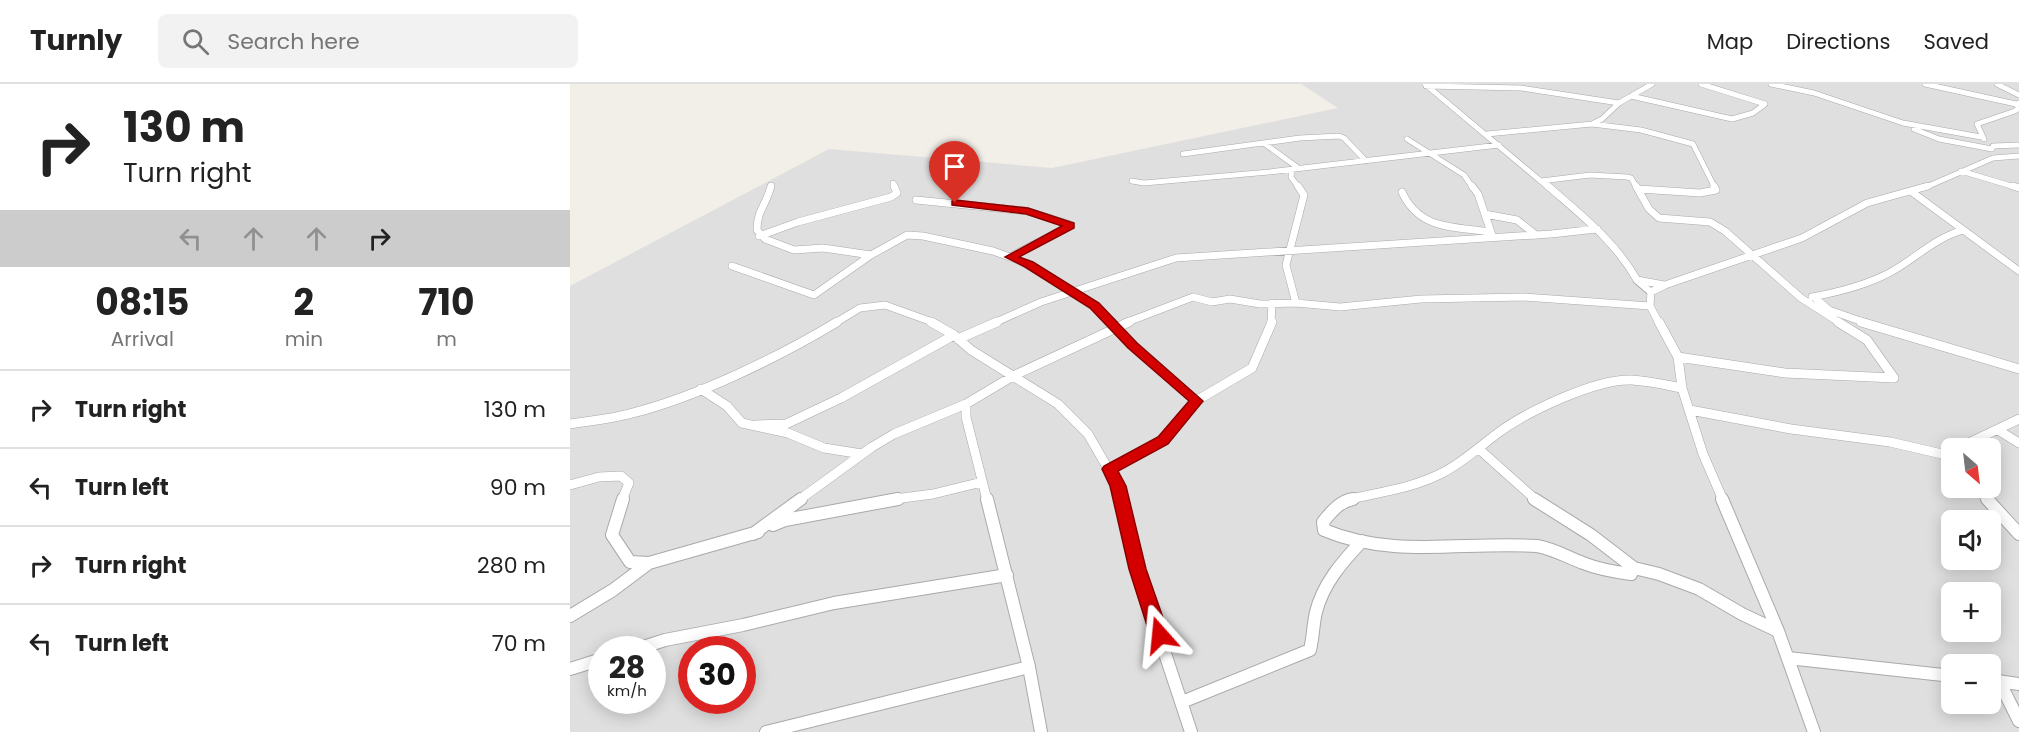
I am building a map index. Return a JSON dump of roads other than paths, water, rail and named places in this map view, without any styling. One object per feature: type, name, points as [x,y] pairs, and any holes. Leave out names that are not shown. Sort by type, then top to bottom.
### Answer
[{"type":"street","points":[[1592,124],[1602,119],[1619,103],[1652,84]]},
{"type":"street","points":[[1631,96],[1732,118],[1753,113],[1766,104],[1701,84]]},
{"type":"street","points":[[1772,84],[1814,93],[1903,123],[1939,139],[1993,148],[2019,145]]},
{"type":"street","points":[[1925,84],[2017,103],[2019,108],[2015,111],[1977,124],[1981,137],[1993,148],[1993,158]]},
{"type":"street","points":[[1997,84],[2019,95]]},
{"type":"street","points":[[1426,85],[1521,88],[1619,103]]},
{"type":"street","points":[[1426,85],[1487,134],[1597,229],[1624,257],[1637,280],[1651,292]]},
{"type":"street","points":[[1731,93],[1743,88]]},
{"type":"street","points":[[1903,123],[1981,137]]},
{"type":"street","points":[[1487,134],[1592,124],[1641,130],[1693,144],[1716,190],[1700,193],[1639,189]]},
{"type":"street","points":[[1184,154],[1300,138],[1342,137],[1366,161]]},
{"type":"street","points":[[1407,139],[1464,175],[1478,194],[1492,235]]},
{"type":"street","points":[[1265,144],[1297,167]]},
{"type":"street","points":[[1132,181],[1144,183],[1499,146]]},
{"type":"street","points":[[1651,292],[1665,285],[1802,238],[1867,203],[1912,192],[1993,158],[2019,156]]},
{"type":"street","points":[[1296,303],[1286,265],[1304,195],[1291,177],[1292,169],[1297,167]]},
{"type":"street","points":[[1961,171],[2019,188]]},
{"type":"street","points":[[1541,181],[1590,174],[1627,177],[1631,178],[1649,209],[1659,218],[1716,224],[1800,298],[1867,340],[1894,378],[1833,378],[1715,365],[1678,357]]},
{"type":"street","points":[[759,236],[798,222],[891,197],[897,193],[893,183]]},
{"type":"street","points":[[771,186],[765,206],[757,215],[759,236],[794,250],[823,248],[871,255]]},
{"type":"street","points":[[1402,192],[1406,206],[1423,221],[1492,235]]},
{"type":"street","points":[[1912,192],[2019,271]]},
{"type":"street","points":[[916,200],[1028,211],[1071,225],[1010,257]]},
{"type":"street","points":[[1484,211],[1517,219],[1536,235]]},
{"type":"street","points":[[756,425],[786,424],[841,398],[956,337],[1041,302],[1176,258],[1597,229]]},
{"type":"street","points":[[1800,298],[1843,290],[1884,276],[1947,233],[1963,230]]},
{"type":"street","points":[[732,266],[814,296],[898,238],[915,235],[993,251],[1029,264],[1054,282],[1095,305],[1114,328],[1196,401]]},
{"type":"street","points":[[1637,280],[1665,285]]},
{"type":"street","points":[[1651,292],[1650,306],[1678,357],[1682,388],[1703,454],[1778,631],[1814,732]]},
{"type":"street","points":[[753,534],[862,454],[894,434],[966,404],[1013,376],[1114,328],[1183,299],[1193,297],[1212,302],[1230,299],[1260,304],[1296,303],[1340,307],[1421,299],[1524,297],[1650,306]]},
{"type":"street","points":[[1814,297],[1830,310],[1859,321],[2019,369]]},
{"type":"street","points":[[1110,469],[1163,440],[1196,401],[1252,368],[1256,355],[1270,330],[1274,310],[1272,303]]},
{"type":"street","points":[[570,424],[659,406],[800,344],[860,308],[885,305],[935,323],[971,350],[1058,404],[1088,434],[1110,469],[1118,486],[1137,569],[1191,732]]},
{"type":"street","points":[[1634,568],[1631,574],[1617,572],[1582,563],[1552,549],[1514,546],[1404,546],[1362,541],[1335,536],[1324,530],[1323,522],[1346,500],[1406,489],[1443,473],[1479,449],[1499,432],[1566,396],[1602,384],[1631,380],[1682,388]]},
{"type":"street","points":[[701,389],[726,406],[742,423],[788,433],[824,448],[862,454]]},
{"type":"street","points":[[966,404],[966,417],[1029,667],[1041,732]]},
{"type":"street","points":[[1690,410],[1791,429],[1890,442],[1941,452]]},
{"type":"street","points":[[1980,438],[2019,419]]},
{"type":"street","points":[[1998,430],[2019,443]]},
{"type":"street","points":[[1479,449],[1544,507],[1591,535],[1634,568],[1659,574],[1699,590],[1778,631]]},
{"type":"street","points":[[570,485],[599,477],[621,476],[629,483],[616,514],[612,535],[630,562],[649,563],[753,534],[784,520],[882,501],[933,494],[981,482]]},
{"type":"street","points":[[1986,498],[2019,534]]},
{"type":"street","points":[[1182,702],[1310,650],[1314,637],[1316,613],[1327,582],[1345,558],[1362,541]]},
{"type":"street","points":[[570,616],[613,590],[649,563]]},
{"type":"street","points":[[666,640],[743,625],[834,603],[1007,575]]},
{"type":"street","points":[[1788,658],[1941,675]]},
{"type":"street","points":[[570,669],[588,663]]},
{"type":"street","points":[[766,732],[1029,667]]},
{"type":"street","points":[[2001,682],[2019,684]]},
{"type":"street","points":[[2001,691],[2019,721]]}]
